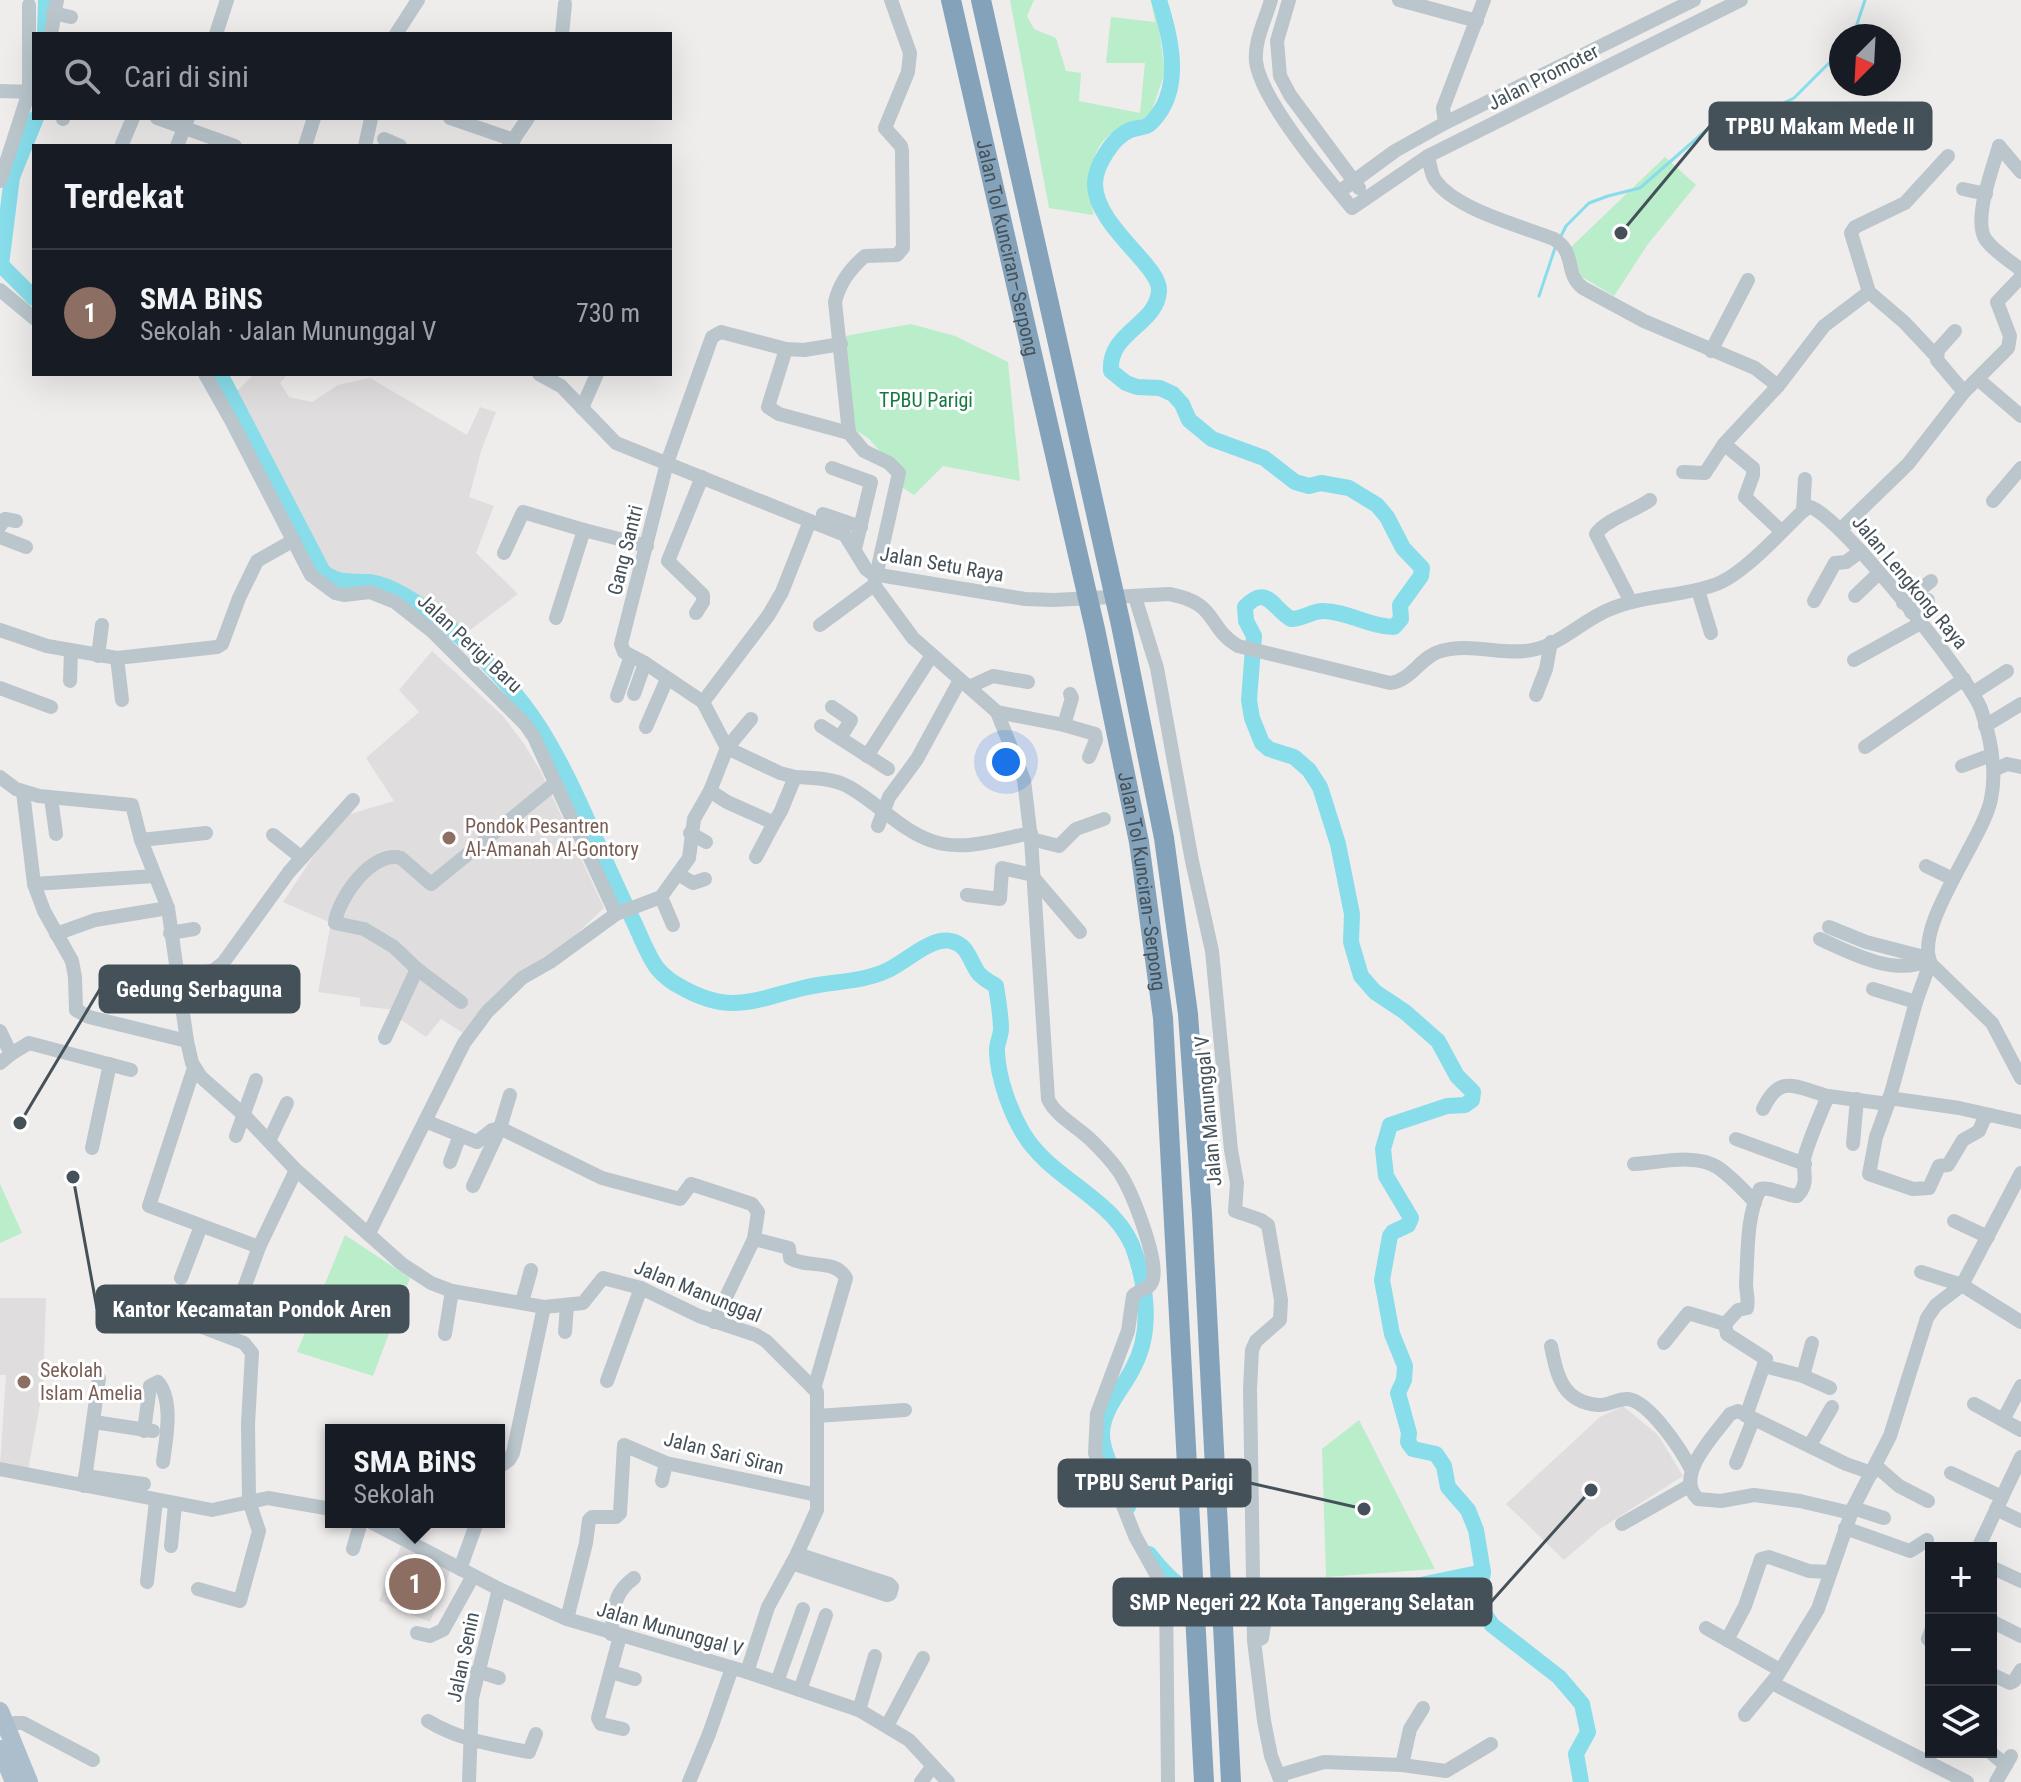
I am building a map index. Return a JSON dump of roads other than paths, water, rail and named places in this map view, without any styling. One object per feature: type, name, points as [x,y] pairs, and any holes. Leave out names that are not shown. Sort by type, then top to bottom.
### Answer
[{"type":"highway","name":"Jalan Tol Kunciran–Serpong","points":[[951,0],[1095,629],[1139,842],[1163,1018],[1204,1782]]},
{"type":"highway","name":"Jalan Tol Kunciran–Serpong","points":[[981,0],[1121,625],[1164,838],[1188,1014],[1202,1214],[1231,1782]]},
{"type":"main road","points":[[4,1735],[14,1782]]},
{"type":"main road","points":[[4,1735],[29,1782]]},
{"type":"street","points":[[217,32],[227,0]]},
{"type":"street","points":[[397,32],[418,0]]},
{"type":"street","points":[[562,32],[562,2],[580,0]]},
{"type":"street","points":[[820,625],[874,580],[899,473],[889,463],[864,451],[849,433],[835,302],[837,291],[865,256],[897,255],[903,248],[902,151],[885,128],[908,72],[910,53],[891,0]]},
{"type":"street","name":"Jalan Promoter","points":[[1271,0],[1256,61],[1264,84],[1277,108],[1352,208],[1428,156],[1741,0]]},
{"type":"street","points":[[1289,0],[1277,41],[1280,76],[1290,95],[1371,195]]},
{"type":"street","points":[[1399,0],[1477,21]]},
{"type":"street","points":[[1445,123],[1443,108],[1484,0]]},
{"type":"street","name":"Jalan Promoter","points":[[1339,192],[1395,151],[1445,123],[1694,0]]},
{"type":"street","points":[[0,181],[32,92],[29,5]]},
{"type":"street","points":[[51,32],[55,7],[71,17]]},
{"type":"street","points":[[0,91],[32,92]]},
{"type":"street","points":[[122,144],[132,120]]},
{"type":"street","points":[[306,144],[313,120]]},
{"type":"street","points":[[365,144],[371,120]]},
{"type":"street","points":[[455,120],[512,143],[527,120]]},
{"type":"street","points":[[178,144],[186,123],[231,144]]},
{"type":"street","points":[[384,139],[395,144]]},
{"type":"street","points":[[2021,172],[1999,146],[1981,213],[1984,237],[2021,270]]},
{"type":"street","points":[[1428,156],[1434,179],[1453,197],[1557,240],[1569,253],[1576,283],[1644,321],[1755,368],[1778,386]]},
{"type":"street","points":[[1937,357],[1904,322],[1869,292],[1852,230],[1905,203],[1948,156]]},
{"type":"street","points":[[1963,189],[1986,194]]},
{"type":"street","points":[[1841,529],[1908,464],[1964,392],[2008,348],[2010,336],[1997,302],[2021,277]]},
{"type":"street","points":[[1711,351],[1748,280]]},
{"type":"street","points":[[0,290],[32,316]]},
{"type":"street","points":[[1683,472],[1705,473],[1724,444],[1778,386],[1824,326],[1869,292]]},
{"type":"street","points":[[1955,331],[1938,350],[1937,357],[1939,365],[1964,392]]},
{"type":"street","name":"Gang Santri","points":[[632,656],[647,546],[667,463],[714,335],[721,332],[786,349]]},
{"type":"street","points":[[841,344],[804,350],[786,349],[768,407],[779,414],[849,433]]},
{"type":"street","name":"Jalan Perigi Baru","points":[[206,376],[311,575],[330,591],[344,595],[370,592],[395,602],[433,632],[525,724],[554,784],[625,910]]},
{"type":"street","name":"Jalan Setu Raya","points":[[543,376],[561,386],[610,440],[702,477],[817,517],[845,535],[874,580],[1025,599],[1169,594],[1186,597],[1201,605],[1238,646],[1390,683],[1403,679],[1433,654],[1444,650],[1477,648],[1522,651],[1541,648],[1551,642]]},
{"type":"street","points":[[582,408],[596,376]]},
{"type":"street","points":[[1979,380],[2021,416]]},
{"type":"street","points":[[1724,444],[1753,468],[1745,497],[1781,531]]},
{"type":"street","points":[[832,468],[871,482],[855,549]]},
{"type":"street","points":[[1993,501],[2021,468]]},
{"type":"street","points":[[696,613],[703,602],[703,595],[668,561],[702,477]]},
{"type":"street","points":[[1536,695],[1546,669],[1551,642],[1630,600],[1698,590],[1714,586],[1735,574],[1803,511],[1805,479]]},
{"type":"street","points":[[1630,600],[1596,534],[1601,527],[1650,500]]},
{"type":"street","name":"Jalan Lengkong Raya","points":[[1803,511],[1810,507],[1816,509],[1841,529],[1861,551],[1964,679],[1981,711],[1991,722],[1992,796],[1987,815],[1936,912],[1929,960],[1876,1137],[1869,1174],[1913,1189],[1929,1188],[1939,1166],[1948,1165],[1963,1140],[1979,1131],[1984,1119],[1990,1115]]},
{"type":"street","points":[[504,553],[523,512],[647,546]]},
{"type":"street","points":[[703,702],[768,616],[817,517],[861,527]]},
{"type":"street","points":[[0,526],[5,519],[16,521]]},
{"type":"street","points":[[556,618],[584,530]]},
{"type":"street","points":[[0,537],[26,547]]},
{"type":"street","points":[[0,630],[47,646],[117,658],[220,647],[257,561],[294,540]]},
{"type":"street","points":[[1814,601],[1835,563],[1846,562],[1861,551]]},
{"type":"street","points":[[1855,596],[1879,573]]},
{"type":"street","points":[[874,580],[913,638],[997,712],[1024,780],[1031,836],[1048,1099],[1054,1108],[1091,1139],[1123,1178],[1149,1246],[1154,1277],[1131,1301],[1128,1331],[1097,1414],[1095,1453],[1101,1471],[1120,1498],[1135,1536],[1166,1592],[1168,1782]]},
{"type":"street","points":[[1911,613],[1931,581]]},
{"type":"street","points":[[1698,590],[1711,633]]},
{"type":"street","name":"Jalan Manunggal V","points":[[1135,597],[1157,668],[1192,861],[1212,951],[1231,1150],[1237,1183],[1235,1211],[1268,1225],[1281,1300],[1280,1320],[1256,1341],[1252,1350],[1250,1389],[1254,1634],[1264,1721],[1271,1756],[1280,1778]]},
{"type":"street","points":[[1854,660],[1928,600]]},
{"type":"street","points":[[98,656],[102,625]]},
{"type":"street","points":[[70,681],[71,651]]},
{"type":"street","points":[[867,756],[932,655]]},
{"type":"street","points":[[632,656],[703,702],[727,748],[780,773],[843,784],[880,819],[933,842],[975,844],[1031,836],[1059,846],[1076,829],[1104,819]]},
{"type":"street","points":[[632,656],[634,694]]},
{"type":"street","points":[[617,696],[632,656]]},
{"type":"street","points":[[117,658],[122,700]]},
{"type":"street","points":[[1973,693],[2007,671]]},
{"type":"street","points":[[880,819],[889,797],[917,759],[964,683],[993,676],[1028,682]]},
{"type":"street","points":[[646,727],[667,679]]},
{"type":"street","points":[[1865,747],[1964,679]]},
{"type":"street","points":[[0,688],[51,707]]},
{"type":"street","points":[[1064,725],[1072,698],[1070,694]]},
{"type":"street","points":[[1991,722],[2021,704]]},
{"type":"street","points":[[832,707],[851,720],[840,738]]},
{"type":"street","points":[[997,712],[1064,725],[1096,735],[1089,757]]},
{"type":"street","points":[[369,1233],[464,1043],[487,1012],[522,978],[625,910],[661,897],[689,858],[690,833],[727,748],[751,719]]},
{"type":"street","points":[[821,726],[888,769]]},
{"type":"street","points":[[1962,766],[1992,762],[2021,767]]},
{"type":"street","points":[[0,777],[23,792],[51,798],[131,804],[141,840],[168,908],[187,1041],[194,1068],[201,1077],[244,1115],[296,1170],[412,1272],[452,1291],[544,1307],[567,1306],[565,1332]]},
{"type":"street","points":[[756,857],[795,777]]},
{"type":"street","points":[[461,1002],[417,969],[394,947],[364,929],[335,923],[356,879],[382,860],[395,856],[431,884],[554,784]]},
{"type":"street","points":[[710,791],[774,823]]},
{"type":"street","points":[[23,792],[34,884],[74,968],[75,1008],[78,1013],[187,1041]]},
{"type":"street","points":[[51,798],[56,834]]},
{"type":"street","points":[[178,979],[214,970],[223,963],[302,858],[353,800]]},
{"type":"street","points":[[141,840],[206,833]]},
{"type":"street","points":[[690,833],[706,842]]},
{"type":"street","points":[[273,835],[302,858]]},
{"type":"street","points":[[1926,866],[1953,879]]},
{"type":"street","points":[[967,895],[1000,899],[1002,868],[1033,876],[1080,932]]},
{"type":"street","points":[[678,874],[693,883],[705,879]]},
{"type":"street","points":[[34,884],[154,876]]},
{"type":"street","points":[[661,897],[673,925]]},
{"type":"street","points":[[56,934],[95,920],[168,908]]},
{"type":"street","points":[[170,933],[194,929]]},
{"type":"street","points":[[1824,933],[1929,960],[1992,1023],[2021,1078]]},
{"type":"street","points":[[385,1038],[417,969]]},
{"type":"street","points":[[1873,989],[1916,1002]]},
{"type":"street","points":[[0,1031],[6,1058],[29,1043],[131,1070]]},
{"type":"street","points":[[92,1148],[110,1064]]},
{"type":"street","points":[[194,1068],[149,1206],[259,1247]]},
{"type":"street","points":[[236,1136],[256,1080]]},
{"type":"street","points":[[1763,1109],[1776,1088],[1789,1085],[1828,1096],[1888,1101],[2021,1122]]},
{"type":"street","points":[[473,1186],[500,1128],[510,1095]]},
{"type":"street","points":[[1725,1324],[1738,1310],[1749,1305],[1746,1288],[1753,1208],[1763,1188],[1791,1196],[1799,1195],[1807,1174],[1805,1154],[1828,1096]]},
{"type":"street","points":[[1853,1144],[1857,1099]]},
{"type":"street","points":[[269,1141],[287,1103]]},
{"type":"street","points":[[425,1121],[477,1142],[492,1130],[500,1128],[602,1178],[680,1199],[691,1184],[750,1203],[758,1212],[754,1239],[714,1322]]},
{"type":"street","points":[[450,1162],[460,1135]]},
{"type":"street","points":[[1736,1139],[1805,1164]]},
{"type":"street","points":[[1634,1164],[1697,1160],[1710,1163],[1729,1176],[1753,1208]]},
{"type":"street","points":[[227,1335],[259,1247],[296,1170]]},
{"type":"street","points":[[1745,1715],[1772,1683],[1818,1609],[1852,1511],[1890,1436],[1927,1318],[1936,1305],[1962,1285],[2021,1173]]},
{"type":"street","points":[[1954,1221],[1988,1237]]},
{"type":"street","points":[[181,1278],[201,1226]]},
{"type":"street","points":[[689,1782],[768,1607],[817,1510],[818,1399],[814,1389],[846,1278],[844,1273],[831,1266],[803,1265],[793,1261],[789,1248],[754,1239]]},
{"type":"street","points":[[522,1302],[531,1270]]},
{"type":"street","points":[[1921,1272],[1962,1285],[2021,1322]]},
{"type":"street","name":"Jalan Manunggal","points":[[567,1306],[583,1303],[603,1278],[641,1288],[714,1322],[756,1335],[766,1341],[814,1389]]},
{"type":"street","points":[[607,1381],[641,1288]]},
{"type":"street","points":[[445,1334],[452,1291]]},
{"type":"street","points":[[145,1305],[227,1335],[244,1343],[252,1353],[248,1424],[249,1501],[259,1531],[241,1599],[238,1601],[198,1589]]},
{"type":"street","points":[[505,1463],[513,1453],[544,1307]]},
{"type":"street","points":[[1664,1343],[1688,1313],[1725,1324]]},
{"type":"street","points":[[1725,1324],[1728,1335],[1765,1357],[1736,1463]]},
{"type":"street","points":[[1803,1376],[1812,1343]]},
{"type":"street","points":[[1551,1346],[1557,1373],[1566,1391],[1595,1405],[1627,1399],[1635,1402],[1670,1433],[1691,1469]]},
{"type":"street","points":[[1764,1366],[1803,1376],[1815,1384],[1830,1388]]},
{"type":"street","points":[[85,1481],[99,1378]]},
{"type":"street","points":[[144,1431],[150,1386],[158,1382],[163,1388],[166,1432],[163,1462]]},
{"type":"street","points":[[2003,1420],[2021,1386]]},
{"type":"street","points":[[1974,1404],[2021,1430]]},
{"type":"street","points":[[1810,1445],[1832,1407]]},
{"type":"street","points":[[817,1416],[905,1410]]},
{"type":"street","points":[[1884,1518],[1754,1495],[1721,1501],[1698,1499],[1689,1486],[1691,1469],[1730,1414],[1738,1411],[1846,1464],[1874,1469],[1928,1501]]},
{"type":"street","points":[[94,1422],[166,1432]]},
{"type":"street","name":"Jalan Sari Siran","points":[[567,1619],[589,1520],[592,1517],[616,1517],[620,1513],[624,1445],[666,1463],[817,1495]]},
{"type":"street","points":[[1981,1542],[2007,1496],[2021,1457]]},
{"type":"street","points":[[662,1481],[666,1463]]},
{"type":"street","points":[[0,1469],[85,1481],[144,1484]]},
{"type":"street","points":[[1951,1473],[2007,1496],[2021,1521]]},
{"type":"street","points":[[85,1481],[156,1501],[218,1510],[249,1501],[284,1500],[325,1508]]},
{"type":"street","points":[[1622,1524],[1689,1486]]},
{"type":"street","points":[[147,1582],[156,1501]]},
{"type":"street","points":[[171,1546],[175,1504]]},
{"type":"street","points":[[353,1549],[359,1528]]},
{"type":"street","name":"Jalan Mununggal V","points":[[395,1528],[499,1589],[567,1619],[739,1670],[859,1710],[909,1740],[948,1782]]},
{"type":"street","points":[[417,1633],[430,1636],[443,1630],[467,1572],[476,1528]]},
{"type":"street","points":[[1845,1528],[1910,1551],[1927,1540]]},
{"type":"street","points":[[1727,1640],[1745,1606],[1761,1559],[1769,1557],[1800,1569],[1830,1572]]},
{"type":"street","points":[[794,1559],[889,1584],[892,1587],[890,1594],[794,1559]]},
{"type":"street","points":[[1997,1570],[2021,1581]]},
{"type":"street","points":[[623,1729],[601,1724],[598,1718],[611,1672],[617,1595],[621,1587],[634,1578]]},
{"type":"street","name":"Jalan Senin","points":[[469,1782],[472,1698],[499,1589]]},
{"type":"street","points":[[1254,1634],[1262,1638],[1268,1614],[1442,1592]]},
{"type":"street","points":[[777,1682],[803,1609]]},
{"type":"street","points":[[800,1690],[826,1615]]},
{"type":"street","points":[[1997,1624],[2021,1636]]},
{"type":"street","points":[[1706,1628],[1780,1670]]},
{"type":"street","points":[[859,1710],[875,1656]]},
{"type":"street","points":[[887,1726],[923,1658]]},
{"type":"street","points":[[1997,1677],[2010,1683],[2021,1670]]},
{"type":"street","points":[[477,1671],[499,1678]]},
{"type":"street","points":[[611,1672],[635,1679]]},
{"type":"street","points":[[1772,1683],[1925,1754]]},
{"type":"street","points":[[1402,1765],[1410,1729],[1423,1708]]},
{"type":"street","points":[[428,1721],[471,1740],[529,1752],[536,1734]]},
{"type":"street","points":[[4,1735],[15,1723],[23,1723],[93,1760]]},
{"type":"street","points":[[1280,1778],[1324,1762],[1402,1765],[1446,1771],[1491,1744]]},
{"type":"street","points":[[1996,1782],[2008,1761],[1997,1756]]},
{"type":"street","points":[[1932,1758],[1967,1782]]},
{"type":"street","points":[[921,1782],[933,1766]]},
{"type":"waterway","points":[[45,32],[46,0]]},
{"type":"waterway","points":[[1159,0],[1172,63],[1168,94],[1162,109],[1150,124],[1130,130],[1111,145],[1095,184],[1105,215],[1150,270],[1159,291],[1150,312],[1117,347],[1111,371],[1126,383],[1160,388],[1173,394],[1182,404],[1189,420],[1212,439],[1264,458],[1295,482],[1309,486],[1321,483],[1349,488],[1377,505],[1403,548],[1422,568],[1421,576],[1400,605],[1401,619],[1394,627],[1332,612],[1319,611],[1291,619],[1270,600],[1259,597],[1253,600],[1245,607],[1246,621],[1254,636],[1249,700],[1262,743],[1269,749],[1294,757],[1309,770],[1320,787],[1338,844],[1352,914],[1351,942],[1361,976],[1375,992],[1405,1012],[1438,1041],[1457,1076],[1473,1092],[1472,1100],[1465,1105],[1447,1106],[1390,1125],[1383,1149],[1386,1176],[1411,1218],[1408,1225],[1390,1236],[1382,1280],[1392,1334],[1405,1366],[1404,1380],[1398,1393],[1409,1433],[1408,1442],[1413,1449],[1436,1454],[1444,1466],[1448,1487],[1468,1510],[1476,1530],[1483,1572]]},
{"type":"waterway","points":[[1857,24],[1865,0]]},
{"type":"waterway","points":[[1560,238],[1566,226],[1589,203],[1640,188],[1719,119],[1736,117],[1748,121],[1794,98],[1829,63]]},
{"type":"waterway","points":[[32,296],[1,265],[12,177],[35,120]]},
{"type":"waterway","points":[[1539,296],[1556,245]]},
{"type":"waterway","points":[[221,376],[323,572],[338,580],[377,583],[406,596],[471,647],[527,709],[565,773],[649,956],[668,979],[714,1001],[742,1002],[876,975],[934,943],[951,941],[961,946],[979,973],[996,986],[1001,1029],[998,1062],[1018,1124],[1051,1165],[1116,1220],[1128,1236],[1140,1269],[1146,1312],[1143,1341],[1133,1368],[1106,1415],[1102,1433],[1108,1460],[1128,1507]]},
{"type":"waterway","points":[[1149,1554],[1183,1588],[1228,1603],[1406,1588],[1483,1572],[1478,1604],[1492,1625],[1559,1677],[1582,1704],[1588,1732],[1576,1754],[1581,1782]]},
{"type":"place","name":"TPBU Makam Mede II","points":[[1621,233]]},
{"type":"place","name":"Pondok Pesantren Al-Amanah Al-Gontory","points":[[449,838]]},
{"type":"place","name":"Gedung Serbaguna","points":[[20,1123]]},
{"type":"place","name":"Kantor Kecamatan Pondok Aren","points":[[73,1177]]},
{"type":"place","name":"Sekolah Islam Amelia","points":[[24,1382]]},
{"type":"place","name":"SMP Negeri 22 Kota Tangerang Selatan","points":[[1591,1490]]},
{"type":"place","name":"TPBU Serut Parigi","points":[[1364,1509]]},
{"type":"place","name":"SMA BiNS","points":[[415,1584]]},
{"type":"park label","name":"TPBU Parigi","points":[[926,400]]}]
